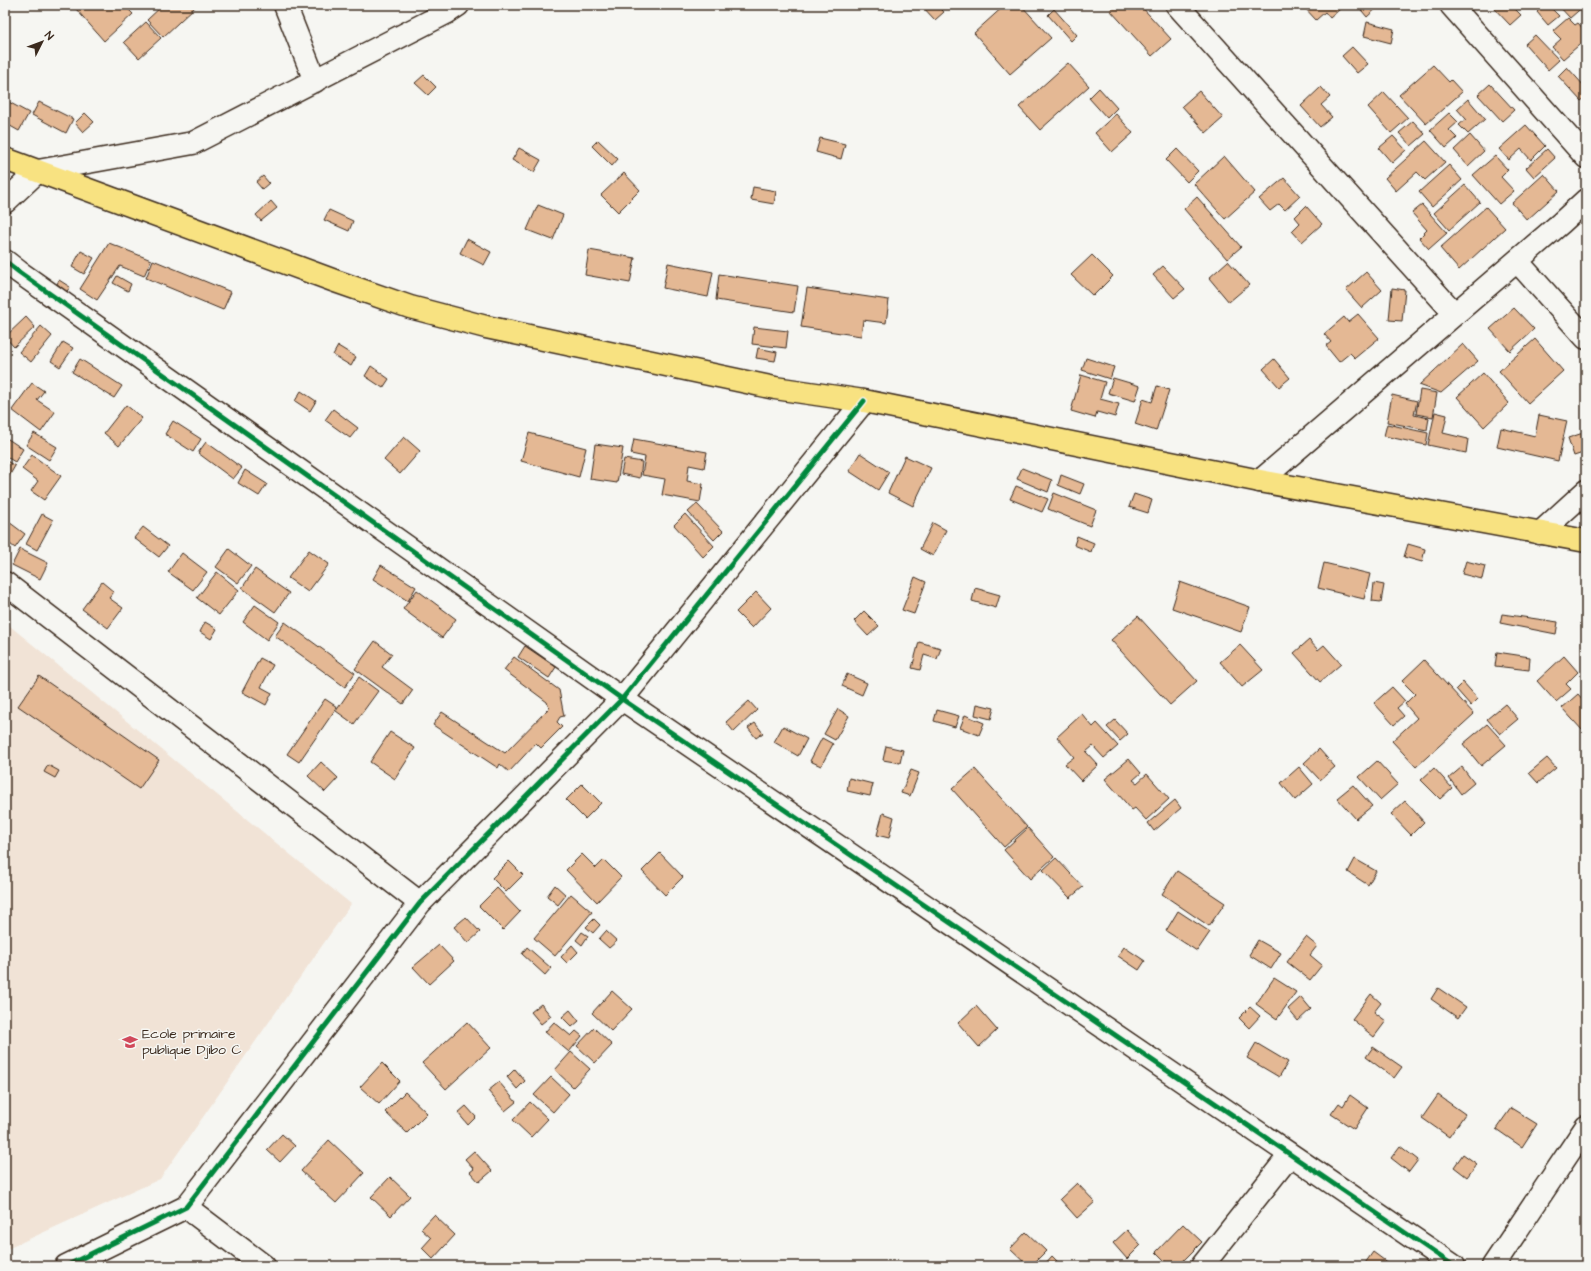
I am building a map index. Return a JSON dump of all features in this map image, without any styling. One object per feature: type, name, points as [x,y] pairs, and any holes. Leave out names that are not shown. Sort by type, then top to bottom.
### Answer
[{"type":"main road","points":[[5,159],[334,281],[410,307],[486,327],[775,388],[864,401],[1260,481],[1586,542]]},
{"type":"street","points":[[285,5],[315,81]]},
{"type":"street","points":[[5,202],[38,171],[193,143],[446,13],[458,5]]},
{"type":"street","points":[[1177,5],[1455,314]]},
{"type":"street","points":[[1452,5],[1586,157]]},
{"type":"street","points":[[1260,481],[1586,200]]},
{"type":"street","points":[[5,261],[622,700],[1454,1266]]},
{"type":"street","points":[[1517,261],[1586,338]]},
{"type":"street","points":[[66,1266],[186,1207],[420,903],[622,700],[864,401]]},
{"type":"street","points":[[1540,533],[1586,491]]},
{"type":"street","points":[[5,583],[420,903]]},
{"type":"street","points":[[1493,1266],[1586,1127]]},
{"type":"street","points":[[1202,1266],[1290,1155]]},
{"type":"street","points":[[186,1207],[264,1266]]},
{"type":"shaded area","name":"Ecole primaire publique Djibo C","points":[[5,622],[351,904],[160,1179],[5,1250]]},
{"type":"building","points":[[80,5],[124,5],[133,14],[104,41],[76,9]]},
{"type":"building","points":[[163,5],[193,5],[195,7],[163,37],[147,20]]},
{"type":"building","points":[[921,5],[937,5],[944,12],[935,20]]},
{"type":"building","points":[[1005,5],[1021,5],[1051,38],[1010,74],[974,33]]},
{"type":"building","points":[[1115,5],[1140,5],[1171,39],[1152,56],[1110,10]]},
{"type":"building","points":[[1306,5],[1336,5],[1340,9],[1330,18],[1325,12],[1316,20],[1304,7]]},
{"type":"building","points":[[1357,5],[1380,5],[1367,17]]},
{"type":"building","points":[[1491,5],[1511,5],[1521,15],[1510,25]]},
{"type":"building","points":[[1544,5],[1548,5],[1559,16],[1548,25],[1537,12]]},
{"type":"building","points":[[1558,5],[1585,5],[1570,18]]},
{"type":"building","points":[[1054,9],[1077,35],[1071,41],[1048,15]]},
{"type":"building","points":[[1568,18],[1575,25],[1578,23],[1586,32],[1586,39],[1563,59],[1552,47],[1561,39],[1553,31]]},
{"type":"building","points":[[146,22],[161,38],[139,58],[124,42]]},
{"type":"building","points":[[1367,22],[1394,29],[1391,43],[1364,36]]},
{"type":"building","points":[[1535,35],[1559,60],[1548,70],[1525,44]]},
{"type":"building","points":[[1352,47],[1368,64],[1357,73],[1342,56]]},
{"type":"building","points":[[1068,63],[1089,86],[1040,130],[1019,107]]},
{"type":"building","points":[[1433,65],[1449,82],[1451,80],[1462,92],[1426,124],[1399,95]]},
{"type":"building","points":[[1567,67],[1586,88],[1586,97],[1581,101],[1558,76]]},
{"type":"building","points":[[424,75],[436,87],[428,95],[415,83]]},
{"type":"building","points":[[1490,84],[1514,110],[1502,121],[1478,95]]},
{"type":"building","points":[[1321,87],[1330,97],[1321,105],[1332,117],[1320,127],[1301,106]]},
{"type":"building","points":[[1099,88],[1117,108],[1107,118],[1089,98]]},
{"type":"building","points":[[1199,91],[1223,118],[1206,133],[1182,106]]},
{"type":"building","points":[[1384,92],[1408,118],[1391,133],[1368,107]]},
{"type":"building","points":[[1468,99],[1485,119],[1468,134],[1459,125],[1466,119],[1457,109]]},
{"type":"building","points":[[5,100],[29,113],[19,131],[5,123]]},
{"type":"building","points":[[39,102],[73,119],[66,133],[32,115]]},
{"type":"building","points":[[85,113],[94,122],[83,132],[75,123]]},
{"type":"building","points":[[1449,113],[1458,122],[1449,130],[1457,138],[1446,148],[1430,130]]},
{"type":"building","points":[[1116,114],[1133,133],[1112,152],[1095,133]]},
{"type":"building","points":[[1413,121],[1425,134],[1411,146],[1399,133]]},
{"type":"building","points":[[1526,125],[1545,146],[1531,160],[1521,149],[1509,160],[1499,149]]},
{"type":"building","points":[[1470,135],[1484,151],[1468,166],[1454,150]]},
{"type":"building","points":[[1393,136],[1406,150],[1392,163],[1379,148]]},
{"type":"building","points":[[820,138],[845,144],[841,159],[816,152]]},
{"type":"building","points":[[598,140],[618,159],[612,166],[592,146]]},
{"type":"building","points":[[1426,141],[1445,162],[1425,180],[1417,172],[1396,191],[1385,178]]},
{"type":"building","points":[[519,148],[541,160],[534,172],[512,160]]},
{"type":"building","points":[[1177,149],[1198,171],[1187,182],[1166,160]]},
{"type":"building","points":[[1547,149],[1555,158],[1534,177],[1526,168]]},
{"type":"building","points":[[1224,156],[1255,192],[1225,219],[1194,184]]},
{"type":"building","points":[[1495,156],[1508,170],[1501,177],[1514,191],[1499,204],[1473,175]]},
{"type":"building","points":[[1449,165],[1462,180],[1432,207],[1419,192]]},
{"type":"building","points":[[624,173],[640,190],[618,212],[601,195]]},
{"type":"building","points":[[1544,174],[1559,191],[1527,220],[1512,203]]},
{"type":"building","points":[[263,176],[269,183],[262,189],[256,182]]},
{"type":"building","points":[[1284,178],[1300,196],[1285,210],[1279,204],[1270,211],[1259,199]]},
{"type":"building","points":[[1465,185],[1480,202],[1449,230],[1434,213]]},
{"type":"building","points":[[753,187],[776,191],[774,204],[751,200]]},
{"type":"building","points":[[1197,197],[1241,247],[1227,259],[1184,209]]},
{"type":"building","points":[[271,201],[277,208],[261,221],[256,215]]},
{"type":"building","points":[[538,205],[563,215],[553,240],[527,230]]},
{"type":"building","points":[[1422,205],[1447,233],[1429,249],[1419,238],[1427,230],[1412,213]]},
{"type":"building","points":[[1306,206],[1322,224],[1302,242],[1292,231],[1300,223],[1295,217]]},
{"type":"building","points":[[1486,207],[1505,228],[1459,270],[1440,248]]},
{"type":"building","points":[[329,210],[353,221],[349,231],[324,220]]},
{"type":"building","points":[[467,239],[491,252],[484,265],[460,253]]},
{"type":"building","points":[[109,243],[151,260],[144,276],[120,266],[97,300],[80,289]]},
{"type":"building","points":[[589,250],[635,258],[630,283],[585,275]]},
{"type":"building","points":[[81,251],[94,258],[84,274],[72,267]]},
{"type":"building","points":[[1092,255],[1113,276],[1093,296],[1071,275]]},
{"type":"building","points":[[153,260],[231,292],[223,310],[146,278]]},
{"type":"building","points":[[1228,261],[1249,285],[1229,302],[1209,278]]},
{"type":"building","points":[[668,263],[713,272],[708,297],[663,288]]},
{"type":"building","points":[[1163,266],[1185,289],[1174,298],[1153,275]]},
{"type":"building","points":[[1366,272],[1382,290],[1362,308],[1346,290]]},
{"type":"building","points":[[719,274],[798,286],[794,312],[716,300]]},
{"type":"building","points":[[117,276],[131,284],[128,291],[113,283]]},
{"type":"building","points":[[59,280],[70,287],[65,294],[57,290],[60,286],[57,284]]},
{"type":"building","points":[[807,288],[889,300],[886,323],[863,320],[861,336],[801,327]]},
{"type":"building","points":[[1392,288],[1405,290],[1402,321],[1389,320]]},
{"type":"building","points":[[1514,308],[1534,329],[1510,351],[1490,329]]},
{"type":"building","points":[[1358,314],[1379,338],[1355,358],[1350,353],[1339,362],[1326,346],[1331,342],[1324,334],[1344,317],[1348,322]]},
{"type":"building","points":[[26,317],[35,327],[14,347],[5,337]]},
{"type":"building","points":[[41,326],[52,336],[31,362],[19,352]]},
{"type":"building","points":[[754,327],[788,331],[786,348],[752,344]]},
{"type":"building","points":[[1535,339],[1563,371],[1528,403],[1499,371]]},
{"type":"building","points":[[63,342],[73,348],[60,367],[51,361]]},
{"type":"building","points":[[1463,344],[1478,361],[1441,393],[1419,385]]},
{"type":"building","points":[[338,346],[356,357],[351,366],[333,355]]},
{"type":"building","points":[[758,348],[777,352],[775,361],[756,358]]},
{"type":"building","points":[[1086,358],[1114,367],[1110,379],[1082,370]]},
{"type":"building","points":[[80,359],[122,386],[114,398],[72,372]]},
{"type":"building","points":[[1274,359],[1290,378],[1279,387],[1263,369]]},
{"type":"building","points":[[371,366],[389,379],[383,388],[365,376]]},
{"type":"building","points":[[1483,373],[1509,403],[1484,427],[1457,397]]},
{"type":"building","points":[[1081,375],[1105,382],[1100,399],[1119,404],[1115,417],[1097,412],[1095,418],[1071,411]]},
{"type":"building","points":[[1113,378],[1140,386],[1135,401],[1108,393]]},
{"type":"building","points":[[32,383],[44,391],[37,400],[55,412],[41,432],[12,410]]},
{"type":"building","points":[[1157,386],[1169,390],[1156,431],[1135,424],[1143,399],[1152,402]]},
{"type":"building","points":[[1420,390],[1437,393],[1433,417],[1416,414]]},
{"type":"building","points":[[301,391],[316,401],[310,411],[295,401]]},
{"type":"building","points":[[1392,395],[1417,401],[1414,415],[1429,418],[1427,430],[1387,422]]},
{"type":"building","points":[[126,405],[142,418],[119,446],[104,433]]},
{"type":"building","points":[[333,409],[358,428],[350,438],[325,420]]},
{"type":"building","points":[[1435,412],[1447,415],[1443,433],[1468,439],[1466,453],[1428,445]]},
{"type":"building","points":[[1539,415],[1567,421],[1558,461],[1497,447],[1501,428],[1535,436]]},
{"type":"building","points":[[173,421],[201,439],[193,452],[165,434]]},
{"type":"building","points":[[1387,424],[1428,433],[1426,445],[1384,436]]},
{"type":"building","points":[[1586,432],[1586,452],[1574,456],[1568,438]]},
{"type":"building","points":[[34,433],[57,447],[49,460],[26,445]]},
{"type":"building","points":[[529,433],[586,448],[579,477],[521,461]]},
{"type":"building","points":[[5,437],[23,449],[15,462],[5,456]]},
{"type":"building","points":[[404,437],[420,451],[400,474],[384,460]]},
{"type":"building","points":[[634,439],[707,452],[704,468],[689,465],[687,481],[703,484],[700,502],[662,495],[665,479],[642,475],[645,457],[631,454]]},
{"type":"building","points":[[206,442],[242,468],[233,479],[198,453]]},
{"type":"building","points":[[595,444],[623,448],[617,483],[590,479]]},
{"type":"building","points":[[860,453],[889,472],[878,490],[849,471]]},
{"type":"building","points":[[32,455],[61,476],[44,500],[31,491],[38,481],[22,469]]},
{"type":"building","points":[[905,456],[931,468],[913,506],[888,493]]},
{"type":"building","points":[[624,459],[642,462],[640,478],[621,474]]},
{"type":"building","points":[[5,460],[15,466],[8,478],[5,476]]},
{"type":"building","points":[[1022,468],[1052,480],[1048,492],[1017,479]]},
{"type":"building","points":[[245,470],[267,484],[259,496],[238,483]]},
{"type":"building","points":[[1061,475],[1084,484],[1080,494],[1058,485]]},
{"type":"building","points":[[1016,486],[1048,499],[1042,512],[1010,499]]},
{"type":"building","points":[[1054,493],[1096,510],[1090,526],[1048,509]]},
{"type":"building","points":[[1134,494],[1152,500],[1148,513],[1129,507]]},
{"type":"building","points":[[697,504],[723,531],[714,540],[688,512]]},
{"type":"building","points":[[42,514],[53,520],[37,550],[26,544]]},
{"type":"building","points":[[685,514],[714,546],[703,557],[674,525]]},
{"type":"building","points":[[5,519],[25,534],[15,548],[5,540]]},
{"type":"building","points":[[933,523],[946,530],[933,556],[920,549]]},
{"type":"building","points":[[143,527],[168,546],[159,557],[134,538]]},
{"type":"building","points":[[1077,536],[1094,543],[1091,552],[1074,545]]},
{"type":"building","points":[[1408,544],[1425,549],[1422,562],[1404,557]]},
{"type":"building","points":[[20,549],[48,563],[40,579],[12,565]]},
{"type":"building","points":[[229,549],[251,566],[238,583],[216,567]]},
{"type":"building","points":[[309,550],[329,564],[308,592],[288,578]]},
{"type":"building","points":[[182,553],[207,572],[193,590],[168,572]]},
{"type":"building","points":[[1466,561],[1485,566],[1482,579],[1462,574]]},
{"type":"building","points":[[1324,563],[1370,574],[1364,599],[1318,588]]},
{"type":"building","points":[[381,565],[416,587],[408,601],[373,579]]},
{"type":"building","points":[[255,569],[289,593],[275,612],[242,588]]},
{"type":"building","points":[[217,572],[239,590],[219,615],[197,598]]},
{"type":"building","points":[[915,577],[926,582],[914,614],[902,610]]},
{"type":"building","points":[[102,582],[114,592],[109,598],[123,608],[108,628],[82,609]]},
{"type":"building","points":[[1180,582],[1250,607],[1241,632],[1172,608]]},
{"type":"building","points":[[1374,583],[1384,585],[1381,602],[1372,601]]},
{"type":"building","points":[[975,588],[1000,595],[996,608],[972,601]]},
{"type":"building","points":[[417,590],[456,619],[442,638],[403,609]]},
{"type":"building","points":[[756,592],[771,608],[752,628],[736,612]]},
{"type":"building","points":[[255,605],[279,622],[267,640],[243,622]]},
{"type":"building","points":[[864,611],[879,626],[868,636],[854,621]]},
{"type":"building","points":[[1502,614],[1558,622],[1556,634],[1500,623]]},
{"type":"building","points":[[1138,616],[1197,681],[1170,705],[1111,640]]},
{"type":"building","points":[[205,622],[217,629],[211,639],[200,632]]},
{"type":"building","points":[[285,622],[355,673],[345,687],[275,636]]},
{"type":"building","points":[[1309,640],[1318,650],[1324,645],[1341,664],[1320,682],[1294,653]]},
{"type":"building","points":[[375,641],[392,654],[382,667],[413,690],[403,704],[355,669]]},
{"type":"building","points":[[919,642],[941,648],[937,659],[924,655],[920,670],[912,668]]},
{"type":"building","points":[[1240,645],[1263,670],[1242,687],[1220,662]]},
{"type":"building","points":[[525,646],[556,667],[549,678],[518,657]]},
{"type":"building","points":[[1497,652],[1530,657],[1529,670],[1495,666]]},
{"type":"building","points":[[1564,656],[1578,672],[1566,684],[1571,689],[1556,702],[1537,681]]},
{"type":"building","points":[[514,657],[559,690],[564,716],[560,717],[557,722],[562,727],[541,748],[536,743],[509,772],[500,764],[498,768],[433,725],[442,712],[505,753],[549,708],[547,702],[504,670]]},
{"type":"building","points":[[260,658],[273,665],[261,687],[272,693],[266,705],[242,692]]},
{"type":"building","points":[[1424,660],[1474,714],[1416,767],[1392,741],[1417,718],[1405,704],[1415,694],[1402,681]]},
{"type":"building","points":[[847,674],[867,683],[862,695],[842,686]]},
{"type":"building","points":[[39,676],[159,760],[139,789],[18,706]]},
{"type":"building","points":[[359,677],[378,691],[354,724],[336,711]]},
{"type":"building","points":[[1463,682],[1478,699],[1471,706],[1456,689]]},
{"type":"building","points":[[1392,687],[1405,701],[1397,708],[1404,716],[1394,725],[1374,703]]},
{"type":"building","points":[[1578,694],[1584,701],[1586,699],[1586,728],[1583,731],[1562,708]]},
{"type":"building","points":[[325,699],[337,707],[299,762],[287,754]]},
{"type":"building","points":[[749,701],[757,710],[734,732],[726,722]]},
{"type":"building","points":[[977,704],[994,708],[991,719],[975,715]]},
{"type":"building","points":[[1505,704],[1518,719],[1500,734],[1487,719]]},
{"type":"building","points":[[838,709],[849,716],[835,740],[824,734]]},
{"type":"building","points":[[937,710],[959,716],[955,727],[934,721]]},
{"type":"building","points":[[1082,714],[1093,727],[1097,723],[1118,746],[1104,758],[1093,746],[1086,752],[1098,765],[1081,781],[1065,764],[1074,757],[1057,737]]},
{"type":"building","points":[[965,715],[984,723],[979,735],[960,728]]},
{"type":"building","points":[[1115,720],[1128,734],[1120,741],[1107,727]]},
{"type":"building","points":[[755,723],[763,733],[756,738],[748,728]]},
{"type":"building","points":[[1487,724],[1506,745],[1481,766],[1463,744]]},
{"type":"building","points":[[783,726],[807,739],[798,756],[774,742]]},
{"type":"building","points":[[390,732],[415,748],[395,779],[370,762]]},
{"type":"building","points":[[822,738],[833,744],[821,766],[810,761]]},
{"type":"building","points":[[886,746],[903,750],[900,763],[883,760]]},
{"type":"building","points":[[1319,749],[1335,767],[1320,780],[1304,763]]},
{"type":"building","points":[[1547,758],[1556,768],[1538,783],[1529,773]]},
{"type":"building","points":[[1129,759],[1141,773],[1133,780],[1137,783],[1147,774],[1169,799],[1146,820],[1135,808],[1132,810],[1105,779]]},
{"type":"building","points":[[1377,761],[1398,784],[1380,800],[1359,777]]},
{"type":"building","points":[[321,762],[338,778],[325,792],[308,776]]},
{"type":"building","points":[[48,765],[59,771],[55,778],[44,772]]},
{"type":"building","points":[[1299,767],[1313,784],[1295,800],[1281,783]]},
{"type":"building","points":[[1462,767],[1474,783],[1461,794],[1449,778]]},
{"type":"building","points":[[1434,768],[1452,788],[1440,799],[1421,780]]},
{"type":"building","points":[[975,769],[1027,827],[1004,847],[952,789]]},
{"type":"building","points":[[911,770],[919,773],[910,796],[901,793]]},
{"type":"building","points":[[849,778],[873,784],[870,796],[847,791]]},
{"type":"building","points":[[582,784],[601,803],[585,819],[566,800]]},
{"type":"building","points":[[1353,785],[1372,806],[1356,819],[1337,798]]},
{"type":"building","points":[[1175,800],[1181,808],[1154,831],[1148,823]]},
{"type":"building","points":[[1405,801],[1424,822],[1411,835],[1391,814]]},
{"type":"building","points":[[883,813],[894,817],[889,838],[877,835]]},
{"type":"building","points":[[1028,828],[1054,857],[1030,879],[1004,850]]},
{"type":"building","points":[[660,853],[683,877],[665,895],[642,871]]},
{"type":"building","points":[[582,854],[596,868],[604,860],[621,877],[597,902],[566,870]]},
{"type":"building","points":[[1056,858],[1083,887],[1070,898],[1043,870]]},
{"type":"building","points":[[1355,859],[1376,871],[1368,885],[1348,872]]},
{"type":"building","points":[[509,861],[523,875],[506,892],[492,878]]},
{"type":"building","points":[[1177,871],[1225,903],[1209,926],[1162,894]]},
{"type":"building","points":[[555,885],[566,895],[558,905],[547,896]]},
{"type":"building","points":[[497,888],[520,912],[503,930],[479,906]]},
{"type":"building","points":[[571,894],[592,912],[555,956],[534,938]]},
{"type":"building","points":[[1178,911],[1210,932],[1197,951],[1166,931]]},
{"type":"building","points":[[466,917],[480,932],[468,943],[454,927]]},
{"type":"building","points":[[594,919],[600,925],[593,933],[586,927]]},
{"type":"building","points":[[606,931],[617,941],[609,948],[599,939]]},
{"type":"building","points":[[582,932],[588,936],[582,945],[576,940]]},
{"type":"building","points":[[1306,937],[1317,946],[1310,955],[1322,965],[1310,980],[1287,962]]},
{"type":"building","points":[[1258,940],[1281,953],[1271,969],[1249,955]]},
{"type":"building","points":[[439,945],[454,961],[429,984],[413,967]]},
{"type":"building","points":[[572,945],[578,952],[567,963],[561,957]]},
{"type":"building","points":[[527,947],[551,968],[545,975],[522,954]]},
{"type":"building","points":[[1124,947],[1145,961],[1139,970],[1118,956]]},
{"type":"building","points":[[1274,978],[1296,992],[1277,1019],[1256,1004]]},
{"type":"building","points":[[1438,988],[1466,1007],[1458,1018],[1431,999]]},
{"type":"building","points":[[612,991],[632,1009],[611,1031],[592,1013]]},
{"type":"building","points":[[1371,994],[1381,1003],[1374,1012],[1386,1021],[1374,1037],[1352,1019]]},
{"type":"building","points":[[1301,997],[1311,1009],[1298,1021],[1288,1009]]},
{"type":"building","points":[[541,1004],[551,1016],[541,1024],[531,1012]]},
{"type":"building","points":[[976,1006],[997,1030],[979,1047],[958,1023]]},
{"type":"building","points":[[1250,1007],[1260,1016],[1249,1028],[1239,1018]]},
{"type":"building","points":[[570,1010],[579,1021],[572,1027],[562,1017]]},
{"type":"building","points":[[467,1022],[491,1048],[446,1089],[422,1063]]},
{"type":"building","points":[[554,1022],[571,1036],[576,1031],[582,1036],[569,1052],[545,1032]]},
{"type":"building","points":[[594,1028],[612,1045],[595,1063],[577,1046]]},
{"type":"building","points":[[1256,1043],[1288,1062],[1279,1077],[1247,1058]]},
{"type":"building","points":[[1373,1047],[1402,1067],[1394,1078],[1366,1057]]},
{"type":"building","points":[[571,1052],[590,1069],[573,1087],[555,1070]]},
{"type":"building","points":[[382,1063],[400,1081],[379,1104],[360,1087]]},
{"type":"building","points":[[515,1069],[525,1081],[517,1089],[507,1077]]},
{"type":"building","points":[[551,1077],[569,1094],[553,1112],[534,1095]]},
{"type":"building","points":[[499,1082],[516,1102],[505,1111],[488,1091]]},
{"type":"building","points":[[405,1092],[427,1113],[407,1133],[385,1112]]},
{"type":"building","points":[[1350,1095],[1368,1108],[1354,1129],[1331,1114],[1339,1103],[1343,1106]]},
{"type":"building","points":[[1438,1095],[1465,1114],[1449,1137],[1422,1118]]},
{"type":"building","points":[[530,1102],[548,1119],[531,1137],[513,1120]]},
{"type":"building","points":[[466,1106],[476,1117],[468,1125],[458,1113]]},
{"type":"building","points":[[1511,1108],[1537,1124],[1522,1147],[1496,1129]]},
{"type":"building","points":[[282,1134],[295,1146],[280,1162],[267,1150]]},
{"type":"building","points":[[329,1140],[364,1173],[336,1203],[301,1171]]},
{"type":"building","points":[[1400,1146],[1418,1160],[1409,1172],[1391,1158]]},
{"type":"building","points":[[474,1151],[492,1171],[479,1182],[470,1172],[474,1169],[465,1159]]},
{"type":"building","points":[[1463,1154],[1477,1164],[1467,1177],[1454,1167]]},
{"type":"building","points":[[390,1177],[410,1196],[391,1216],[371,1197]]},
{"type":"building","points":[[1077,1183],[1095,1202],[1077,1218],[1060,1199]]},
{"type":"building","points":[[434,1215],[455,1235],[433,1259],[422,1248],[431,1238],[421,1229]]},
{"type":"building","points":[[1183,1224],[1202,1242],[1178,1266],[1170,1266],[1156,1252]]},
{"type":"building","points":[[1127,1230],[1141,1245],[1127,1259],[1113,1243]]},
{"type":"building","points":[[1026,1232],[1046,1251],[1031,1266],[1028,1266],[1010,1249]]},
{"type":"building","points":[[1373,1252],[1392,1266],[1363,1266]]},
{"type":"building","points":[[1052,1256],[1062,1266],[1043,1266]]},
{"type":"cycle path","points":[[5,261],[622,699],[1454,1266]]},
{"type":"cycle path","points":[[66,1266],[186,1207],[420,903],[622,699],[864,401]]},
{"type":"place","name":"Ecole primaire publique Djibo C","points":[[130,1042]]}]
